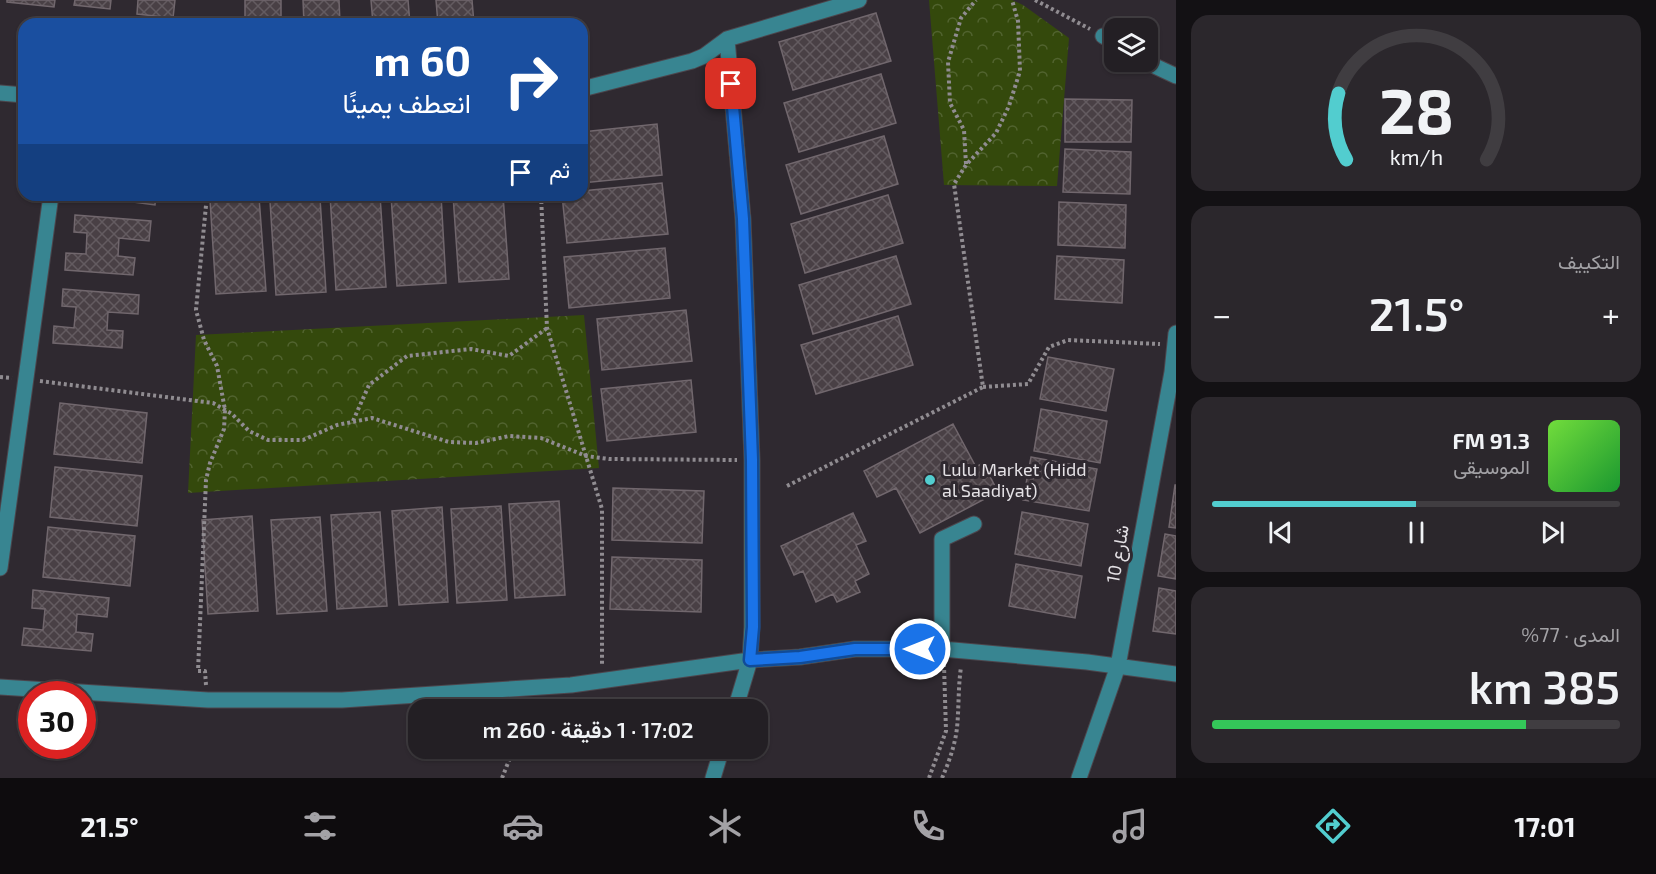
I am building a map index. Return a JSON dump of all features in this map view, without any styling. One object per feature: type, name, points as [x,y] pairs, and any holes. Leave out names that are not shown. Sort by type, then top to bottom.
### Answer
[{"type":"street","points":[[588,87],[692,61],[704,56],[727,39],[858,0]]},
{"type":"street","points":[[727,39],[743,219],[752,460],[753,627],[750,660],[738,699]]},
{"type":"street","points":[[1158,68],[1176,76]]},
{"type":"street","points":[[0,93],[18,94]]},
{"type":"street","points":[[0,568],[50,201]]},
{"type":"street","name":"شارع 10","points":[[1079,778],[1118,666],[1172,372],[1175,339]]},
{"type":"street","points":[[942,649],[942,538],[974,524]]},
{"type":"street","points":[[0,687],[208,700],[342,700],[518,689],[602,681],[750,660],[800,657],[855,649],[942,649],[1118,666],[1176,675]]},
{"type":"street","points":[[713,778],[719,759]]},
{"type":"path","points":[[966,165],[964,130],[950,103],[948,62],[961,18],[976,0]]},
{"type":"path","points":[[983,387],[954,184],[966,165],[996,133],[1009,106],[1020,71],[1018,21],[1012,0]]},
{"type":"path","points":[[1035,0],[1104,36]]},
{"type":"path","points":[[206,201],[196,310],[204,340],[217,366],[225,410],[224,429],[210,463],[206,480],[198,671],[205,671],[208,700]]},
{"type":"path","points":[[541,201],[547,328],[603,509],[602,681]]},
{"type":"path","points":[[353,422],[369,384],[407,356],[471,349],[509,356],[547,328]]},
{"type":"path","points":[[786,486],[983,387],[1028,384],[1049,347],[1068,340],[1175,339]]},
{"type":"path","points":[[26,379],[213,403],[232,414],[249,430],[268,440],[303,440],[337,425],[372,418],[449,442],[476,442],[509,436],[541,438],[586,456],[609,459],[752,460]]},
{"type":"path","points":[[929,778],[946,730],[942,649]]},
{"type":"path","points":[[942,778],[952,751],[957,728],[957,688],[963,651]]},
{"type":"path","points":[[502,778],[510,759]]},
{"type":"green space","points":[[929,0],[1012,0],[1023,5],[1069,38],[1057,186],[944,185]]},
{"type":"green space","points":[[584,315],[599,468],[188,493],[196,335]]},
{"type":"building","points":[[7,0],[55,0],[54,7],[7,2]]},
{"type":"building","points":[[75,0],[111,0],[110,9],[74,5]]},
{"type":"building","points":[[138,0],[175,0],[173,18],[137,14]]},
{"type":"building","points":[[245,0],[281,0],[281,18],[245,18]]},
{"type":"building","points":[[303,0],[339,0],[340,18],[304,18]]},
{"type":"building","points":[[371,0],[408,0],[410,18],[372,18]]},
{"type":"building","points":[[436,0],[472,0],[474,18],[438,18]]},
{"type":"building","points":[[876,13],[891,61],[793,90],[779,42]]},
{"type":"building","points":[[881,74],[896,123],[799,152],[784,103]]},
{"type":"building","points":[[1065,99],[1132,100],[1131,142],[1065,142]]},
{"type":"building","points":[[657,124],[662,175],[588,182],[588,131]]},
{"type":"building","points":[[884,136],[898,184],[801,214],[786,165]]},
{"type":"building","points":[[1065,149],[1131,152],[1130,194],[1063,192]]},
{"type":"building","points":[[662,183],[668,234],[567,243],[563,201],[588,201],[588,190]]},
{"type":"building","points":[[888,195],[903,243],[805,273],[791,224]]},
{"type":"building","points":[[125,201],[155,201],[155,205]]},
{"type":"building","points":[[210,201],[259,201],[266,291],[216,294]]},
{"type":"building","points":[[270,201],[320,201],[326,292],[276,295]]},
{"type":"building","points":[[330,201],[380,201],[386,287],[336,290]]},
{"type":"building","points":[[391,201],[441,201],[446,283],[397,286]]},
{"type":"building","points":[[453,201],[503,201],[509,279],[459,282]]},
{"type":"building","points":[[1059,202],[1126,205],[1125,248],[1058,245]]},
{"type":"building","points":[[75,215],[151,221],[149,241],[119,238],[118,256],[135,258],[133,275],[65,270],[66,253],[86,254],[87,233],[74,232]]},
{"type":"building","points":[[665,248],[670,298],[569,308],[564,257]]},
{"type":"building","points":[[896,256],[911,304],[813,334],[799,285]]},
{"type":"building","points":[[1057,256],[1124,260],[1122,303],[1055,299]]},
{"type":"building","points":[[63,289],[139,295],[138,314],[108,312],[107,330],[123,331],[122,348],[53,343],[54,326],[74,328],[76,307],[62,306]]},
{"type":"building","points":[[686,310],[692,361],[602,370],[597,319]]},
{"type":"building","points":[[898,316],[913,365],[816,394],[801,345]]},
{"type":"building","points":[[1048,357],[1114,369],[1106,411],[1040,399]]},
{"type":"building","points":[[691,380],[696,432],[607,441],[601,389]]},
{"type":"building","points":[[60,403],[147,413],[142,463],[54,454]]},
{"type":"building","points":[[1041,409],[1107,421],[1100,463],[1034,451]]},
{"type":"building","name":"Lulu Market (Hidd al Saadiyat)","points":[[953,424],[976,467],[983,463],[998,492],[920,533],[896,488],[877,497],[864,471]]},
{"type":"building","points":[[1031,457],[1097,469],[1089,511],[1023,500]]},
{"type":"building","points":[[55,467],[142,476],[137,526],[50,517]]},
{"type":"building","points":[[1176,485],[1176,528],[1169,527]]},
{"type":"building","points":[[613,488],[704,491],[702,543],[612,540]]},
{"type":"building","points":[[559,501],[565,595],[515,598],[509,504]]},
{"type":"building","points":[[501,506],[507,600],[457,603],[451,509]]},
{"type":"building","points":[[442,507],[448,602],[399,605],[392,511]]},
{"type":"building","points":[[380,512],[387,606],[337,609],[331,515]]},
{"type":"building","points":[[1022,512],[1088,524],[1081,566],[1015,554]]},
{"type":"building","points":[[853,513],[866,541],[856,545],[869,574],[855,581],[860,592],[837,602],[833,594],[816,602],[803,571],[794,575],[781,546]]},
{"type":"building","points":[[252,516],[258,611],[208,614],[202,520]]},
{"type":"building","points":[[320,517],[327,611],[277,614],[271,520]]},
{"type":"building","points":[[48,527],[135,536],[130,586],[43,577]]},
{"type":"building","points":[[1165,534],[1176,536],[1176,579],[1158,576]]},
{"type":"building","points":[[612,557],[702,560],[701,612],[610,609]]},
{"type":"building","points":[[1016,564],[1082,576],[1075,618],[1009,606]]},
{"type":"building","points":[[1159,588],[1176,591],[1176,634],[1153,631]]},
{"type":"building","points":[[33,590],[109,598],[107,617],[77,614],[76,632],[93,634],[91,651],[22,645],[24,628],[43,630],[45,609],[32,608]]},
{"type":"place","name":"Lulu Market (Hidd al Saadiyat)","points":[[930,480]]},
{"type":"route","points":[[731,84],[743,219],[752,460],[753,627],[750,660],[800,657],[855,649],[920,649]]}]
